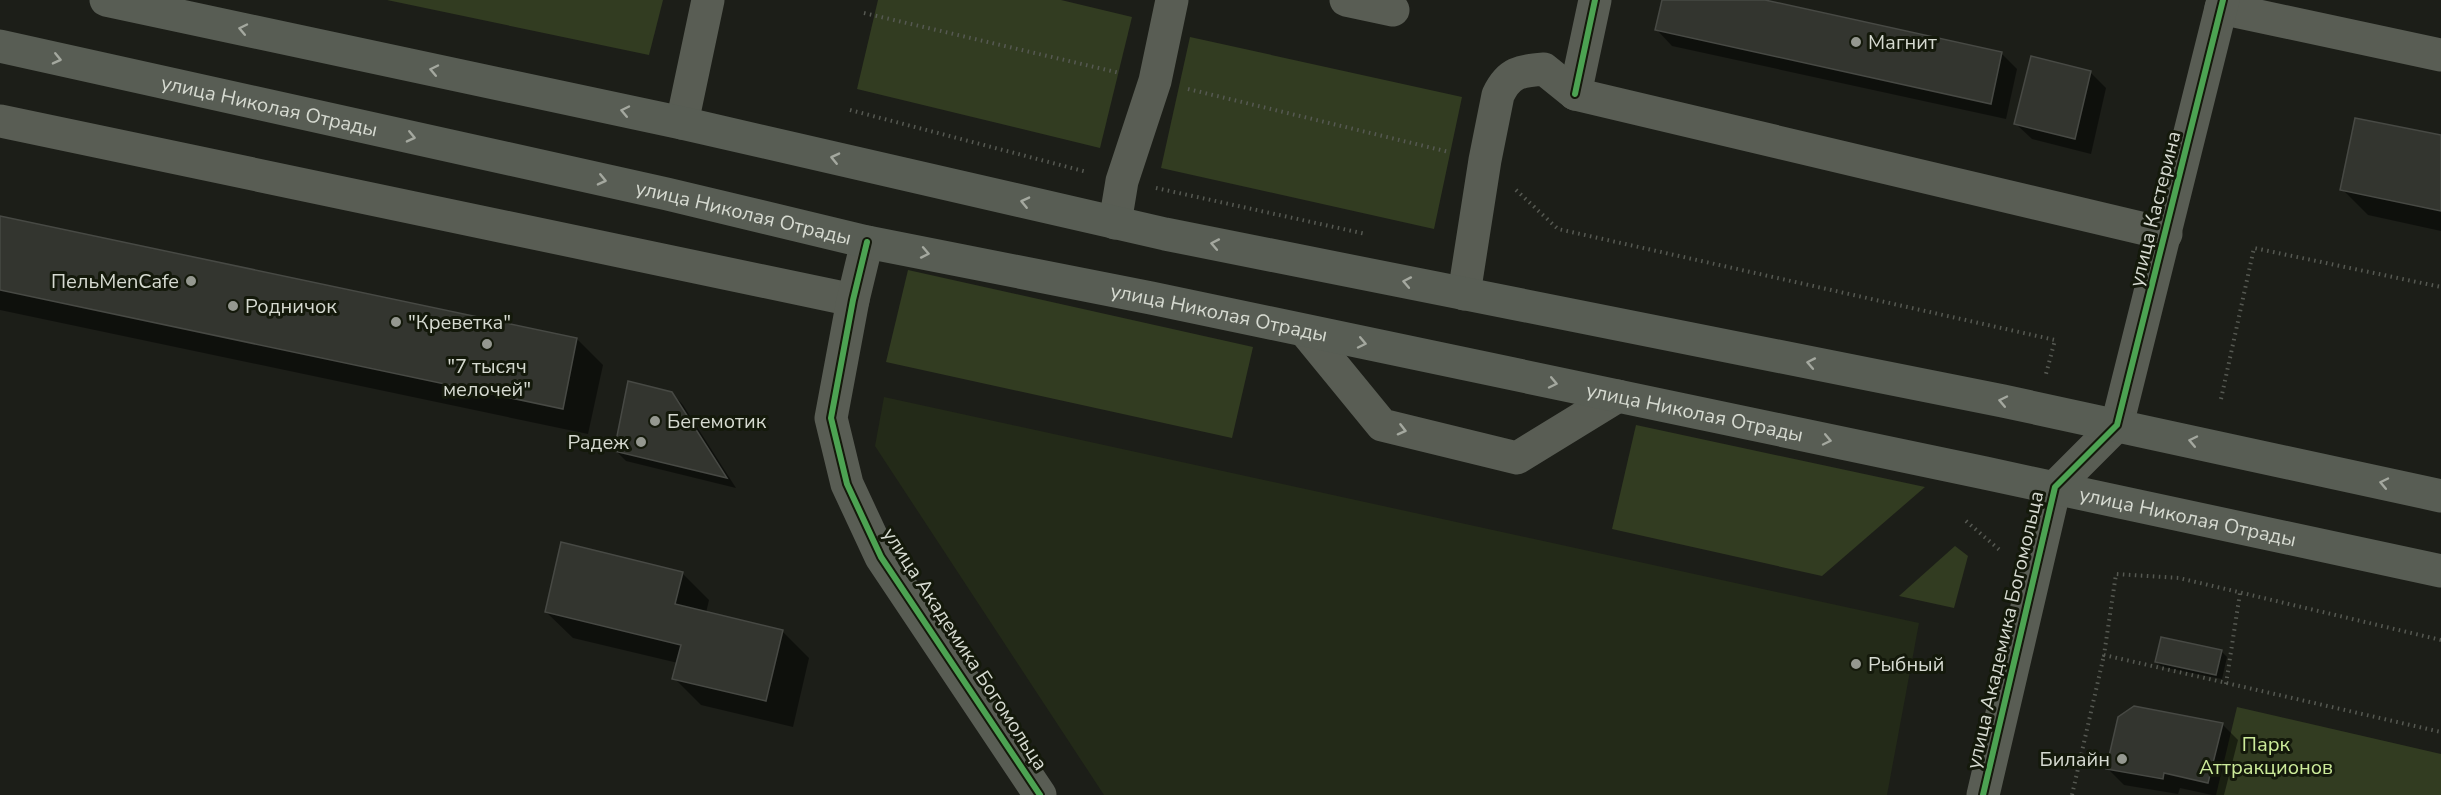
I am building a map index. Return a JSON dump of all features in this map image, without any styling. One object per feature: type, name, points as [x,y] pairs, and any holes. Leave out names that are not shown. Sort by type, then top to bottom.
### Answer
[{"type":"main road","points":[[106,0],[682,123],[1115,223],[2117,425],[2441,496]]},
{"type":"main road","name":"улица Николая Отрады","points":[[0,46],[667,194],[867,242],[2055,487],[2441,571]]},
{"type":"street","points":[[682,123],[708,0]]},
{"type":"street","points":[[1115,223],[1122,181],[1155,81],[1172,0]]},
{"type":"street","points":[[1346,0],[1393,10]]},
{"type":"street","points":[[1575,94],[1595,0]]},
{"type":"street","points":[[2222,4],[2441,56]]},
{"type":"street","name":"улица Кастерина","points":[[2117,425],[2222,4]]},
{"type":"street","points":[[1464,294],[1485,160],[1498,95],[1502,87],[1518,72],[1544,69],[1575,94],[2166,234]]},
{"type":"street","points":[[0,121],[854,300]]},
{"type":"street","name":"улица Академика Богомольца","points":[[867,242],[831,418],[847,483],[881,558],[1040,795]]},
{"type":"street","points":[[1305,331],[1382,425],[1517,458],[1618,396]]},
{"type":"street","name":"улица Академика Богомольца","points":[[1983,795],[2055,487],[2117,425]]},
{"type":"path","points":[[2221,399],[2254,248],[2441,287]]},
{"type":"path","points":[[1966,521],[2004,555]]},
{"type":"path","points":[[2072,795],[2103,655],[2116,574],[2179,578],[2441,640]]},
{"type":"path","points":[[2226,684],[2240,593]]},
{"type":"path","points":[[2103,655],[2441,732]]},
{"type":"shaded area","points":[[884,397],[1919,623],[1887,795],[1104,795],[875,446]]},
{"type":"green space","points":[[387,0],[663,0],[649,55]]},
{"type":"green space","points":[[878,0],[1061,0],[1132,17],[1100,148],[857,89]]},
{"type":"green space","points":[[1190,37],[1462,97],[1434,229],[1161,168]]},
{"type":"green space","points":[[908,270],[1253,347],[1232,438],[886,362]]},
{"type":"green space","points":[[1636,425],[1925,487],[1822,576],[1612,529]]},
{"type":"green space","points":[[1955,546],[1968,556],[1954,608],[1899,596]]},
{"type":"green space","name":"Парк Аттракционов","points":[[2237,707],[2441,754],[2441,795],[2216,795]]},
{"type":"building","points":[[1662,0],[1765,0],[2002,52],[1991,104],[1655,30]]},
{"type":"building","points":[[2031,56],[2091,71],[2075,139],[2014,124]]},
{"type":"building","points":[[2355,118],[2441,135],[2441,211],[2340,190]]},
{"type":"building","points":[[0,216],[577,338],[563,409],[0,290]]},
{"type":"building","name":"Бегемотик","points":[[628,381],[672,392],[727,478],[614,451]]},
{"type":"building","points":[[561,542],[683,572],[675,604],[783,630],[766,701],[672,679],[681,645],[545,612]]},
{"type":"building","points":[[2161,637],[2222,650],[2216,675],[2155,662]]},
{"type":"building","points":[[2134,706],[2223,723],[2208,783],[2164,773],[2163,779],[2106,769],[2118,717]]},
{"type":"cycle path","points":[[1575,94],[1595,0]]},
{"type":"cycle path","points":[[1983,795],[2055,487],[2117,425],[2223,0]]},
{"type":"cycle path","points":[[867,242],[853,300],[831,418],[847,484],[881,557],[1040,795]]},
{"type":"place","name":"Магнит","points":[[1856,42]]},
{"type":"place","name":"ПельMenCafe","points":[[191,281]]},
{"type":"place","name":"Родничок","points":[[233,306]]},
{"type":"place","name":"\"Креветка\"","points":[[396,322]]},
{"type":"place","name":"\"7 тысяч мелочей\"","points":[[487,344]]},
{"type":"place","name":"Бегемотик","points":[[655,421]]},
{"type":"place","name":"Радеж","points":[[641,442]]},
{"type":"place","name":"Рыбный","points":[[1856,664]]},
{"type":"place","name":"Билайн","points":[[2122,759]]}]
